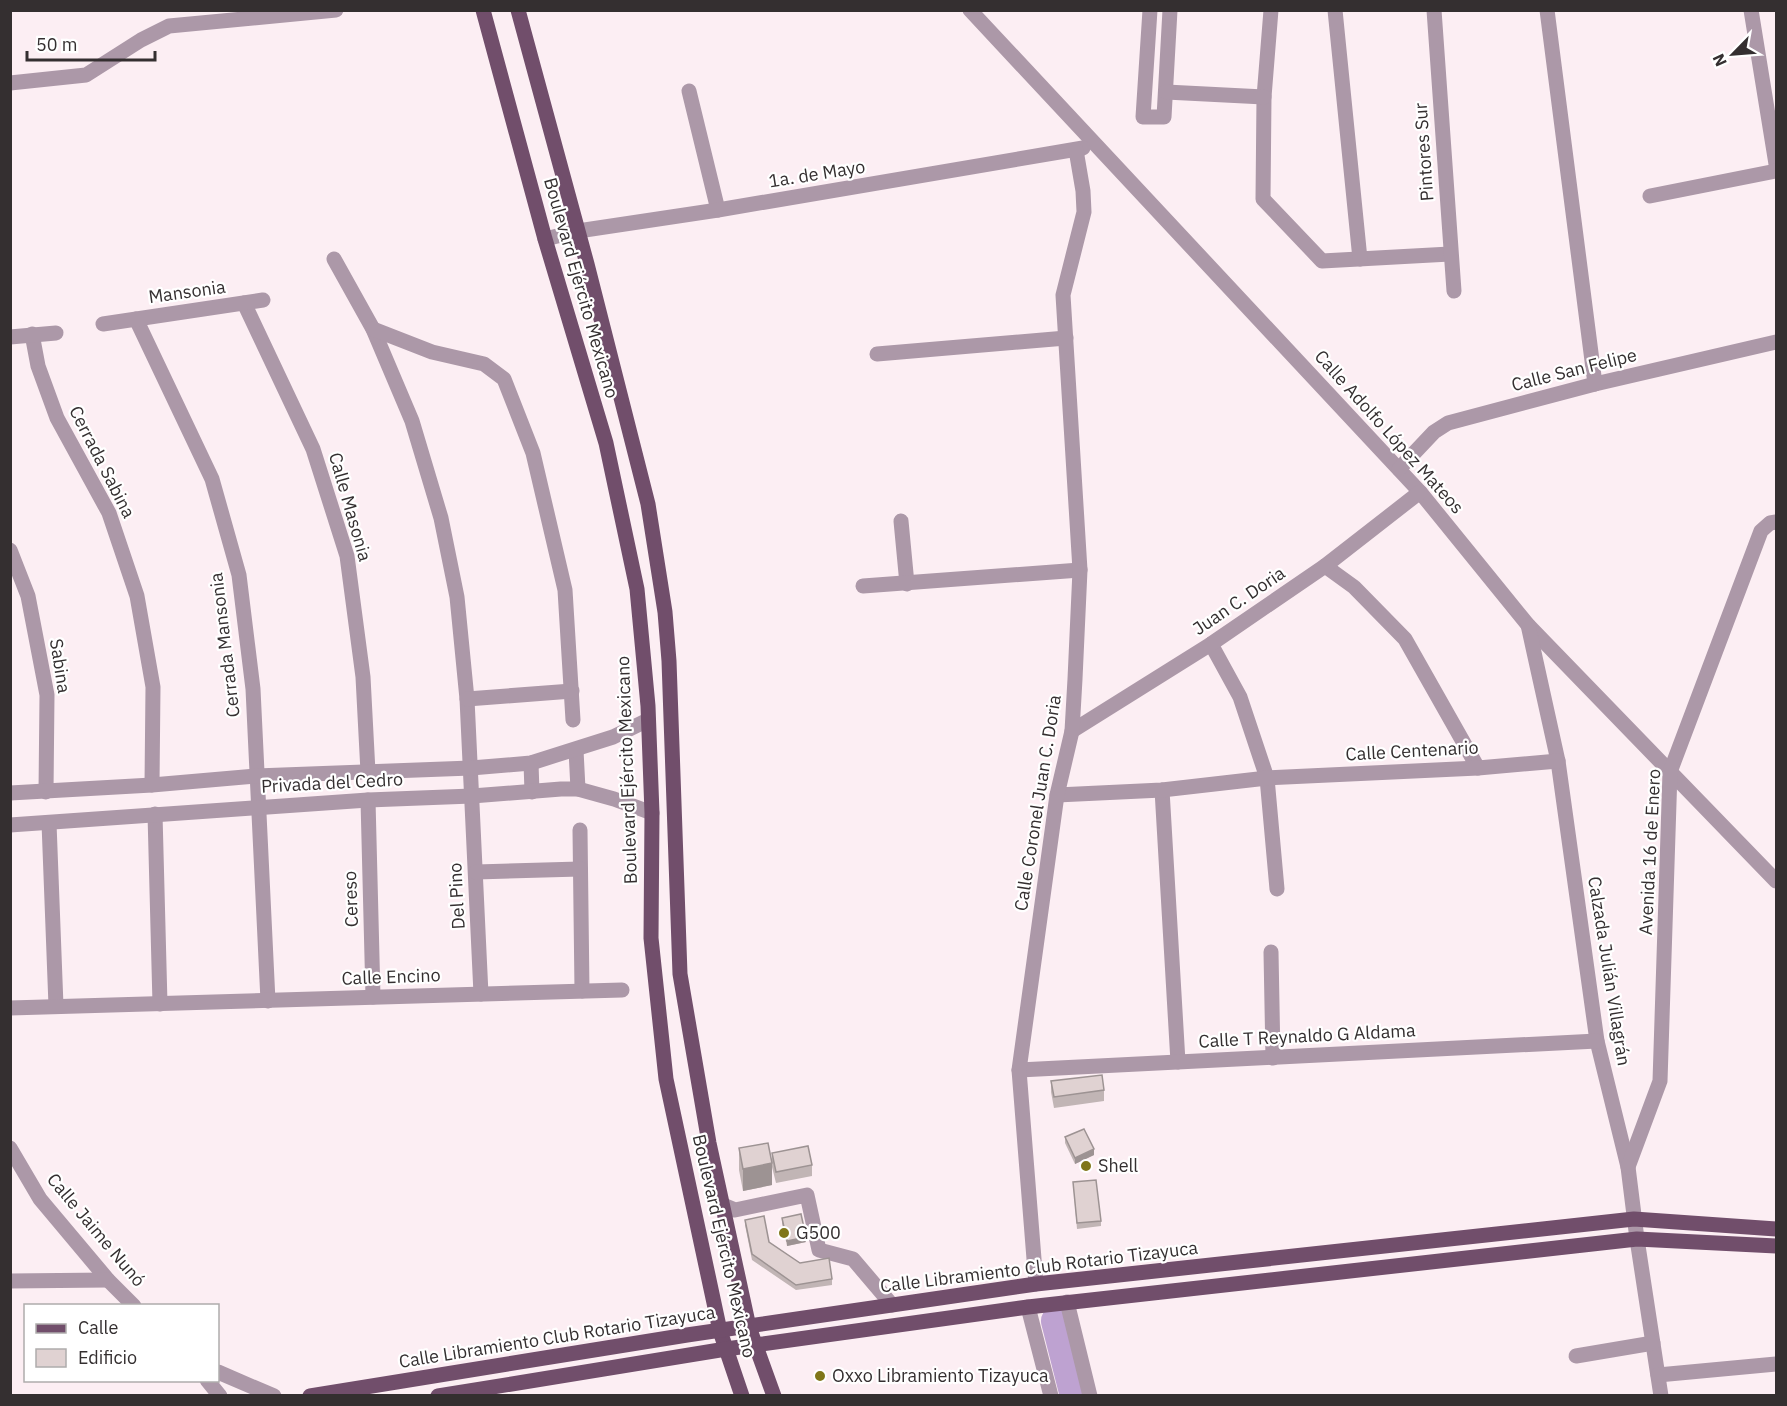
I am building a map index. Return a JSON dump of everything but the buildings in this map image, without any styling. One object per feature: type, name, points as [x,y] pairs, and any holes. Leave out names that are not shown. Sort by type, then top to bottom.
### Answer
[{"type":"main road","name":"Boulevard Ejército Mexicano","points":[[483,10],[545,239],[606,443],[637,589],[648,720],[652,813],[651,938],[666,1079],[720,1331],[742,1395]]},
{"type":"main road","name":"Boulevard Ejército Mexicano","points":[[518,10],[638,460],[658,556],[669,661],[680,974],[710,1143],[749,1327],[774,1395]]},
{"type":"main road","name":"Calle Libramiento Club Rotario Tizayuca","points":[[310,1395],[1036,1284],[1634,1219],[1776,1229]]},
{"type":"main road","points":[[438,1395],[726,1349],[1067,1302],[1637,1239],[1776,1246]]},
{"type":"street","points":[[10,83],[86,75],[141,40],[168,26],[336,10]]},
{"type":"street","name":"Calle Adolfo López Mateos","points":[[970,10],[1094,144],[1124,172],[1420,492],[1528,625],[1776,881]]},
{"type":"street","points":[[1150,10],[1143,117],[1164,117],[1170,10]]},
{"type":"street","points":[[1271,10],[1264,97],[1263,200],[1322,261],[1450,254]]},
{"type":"street","points":[[1335,10],[1360,259]]},
{"type":"street","name":"Pintores Sur","points":[[1434,10],[1454,291]]},
{"type":"street","points":[[1547,10],[1595,384]]},
{"type":"street","points":[[1751,10],[1776,164]]},
{"type":"street","points":[[689,91],[718,210]]},
{"type":"street","points":[[1166,92],[1264,97]]},
{"type":"street","name":"1a. de Mayo","points":[[545,239],[578,231],[1076,150],[1094,144]]},
{"type":"street","name":"Calle Coronel Juan C. Doria","points":[[1036,1284],[1019,1070],[1057,795],[1072,731],[1080,570],[1063,295],[1084,212],[1076,150]]},
{"type":"street","points":[[1650,196],[1776,171]]},
{"type":"street","points":[[334,258],[374,329],[412,422],[441,518],[457,597],[471,768]]},
{"type":"street","name":"Mansonia","points":[[103,324],[262,300]]},
{"type":"street","name":"Calle Masonia","points":[[244,303],[313,449],[347,556],[363,677],[368,772]]},
{"type":"street","name":"Cerrada Mansonia","points":[[136,319],[212,479],[239,575],[253,689],[259,807]]},
{"type":"street","points":[[374,329],[432,352],[484,364],[504,380],[533,453],[565,590],[573,720]]},
{"type":"street","points":[[10,337],[56,333]]},
{"type":"street","name":"Cerrada Sabina","points":[[32,334],[38,366],[57,418],[109,513],[137,596],[153,687],[152,785]]},
{"type":"street","points":[[877,354],[1066,338]]},
{"type":"street","name":"Calle San Felipe","points":[[1399,470],[1434,432],[1448,423],[1595,384],[1776,342]]},
{"type":"street","name":"Juan C. Doria","points":[[1072,731],[1211,644],[1325,566],[1420,492]]},
{"type":"street","points":[[901,520],[907,584]]},
{"type":"street","name":"Avenida 16 de Enero","points":[[1628,1167],[1660,1081],[1670,772],[1761,531],[1770,523],[1776,522]]},
{"type":"street","name":"Sabina","points":[[10,550],[28,596],[47,695],[46,792]]},
{"type":"street","points":[[1325,566],[1354,587],[1405,639],[1478,768]]},
{"type":"street","points":[[863,586],[1080,570]]},
{"type":"street","name":"Calzada Julián Villagrán","points":[[1528,625],[1558,761],[1597,1041],[1628,1167],[1661,1395]]},
{"type":"street","points":[[1211,644],[1240,697],[1267,778],[1278,889]]},
{"type":"street","points":[[467,699],[572,691]]},
{"type":"street","name":"Privada del Cedro","points":[[10,793],[152,785],[256,776],[471,768],[531,763],[576,750],[648,720]]},
{"type":"street","points":[[576,750],[578,789]]},
{"type":"street","name":"Calle Centenario","points":[[1057,795],[1162,790],[1267,778],[1478,768],[1558,761]]},
{"type":"street","points":[[531,763],[532,792]]},
{"type":"street","name":"Del Pino","points":[[471,768],[481,994]]},
{"type":"street","name":"Privada del Cedro","points":[[10,825],[368,800],[578,789],[652,813]]},
{"type":"street","points":[[1162,790],[1178,1062]]},
{"type":"street","name":"Cereso","points":[[368,800],[373,997]]},
{"type":"street","points":[[259,807],[268,1001]]},
{"type":"street","points":[[154,814],[160,1004]]},
{"type":"street","points":[[49,823],[56,1006]]},
{"type":"street","points":[[580,830],[582,991]]},
{"type":"street","points":[[476,872],[580,868]]},
{"type":"street","points":[[1271,952],[1273,1058]]},
{"type":"street","name":"Calle Encino","points":[[10,1008],[622,990]]},
{"type":"street","name":"Calle T Reynaldo G Aldama","points":[[1019,1070],[1597,1041]]},
{"type":"street","name":"Calle Jaime Nunó","points":[[10,1148],[40,1199],[108,1280],[133,1304]]},
{"type":"street","points":[[723,1205],[735,1210],[807,1196],[819,1250],[853,1259],[892,1305]]},
{"type":"street","points":[[10,1281],[108,1280]]},
{"type":"street","points":[[1067,1302],[1090,1395]]},
{"type":"street","points":[[1028,1307],[1051,1395]]},
{"type":"street","points":[[1576,1356],[1653,1343]]},
{"type":"street","points":[[1658,1375],[1776,1364]]},
{"type":"street","points":[[219,1372],[274,1395]]},
{"type":"street","points":[[209,1382],[220,1395]]},
{"type":"waterway","points":[[1057,1321],[1076,1396]]},
{"type":"place","name":"Shell","points":[[1086,1166]]},
{"type":"place","name":"G500","points":[[784,1233]]},
{"type":"place","name":"Oxxo Libramiento Tizayuca","points":[[820,1376]]}]
